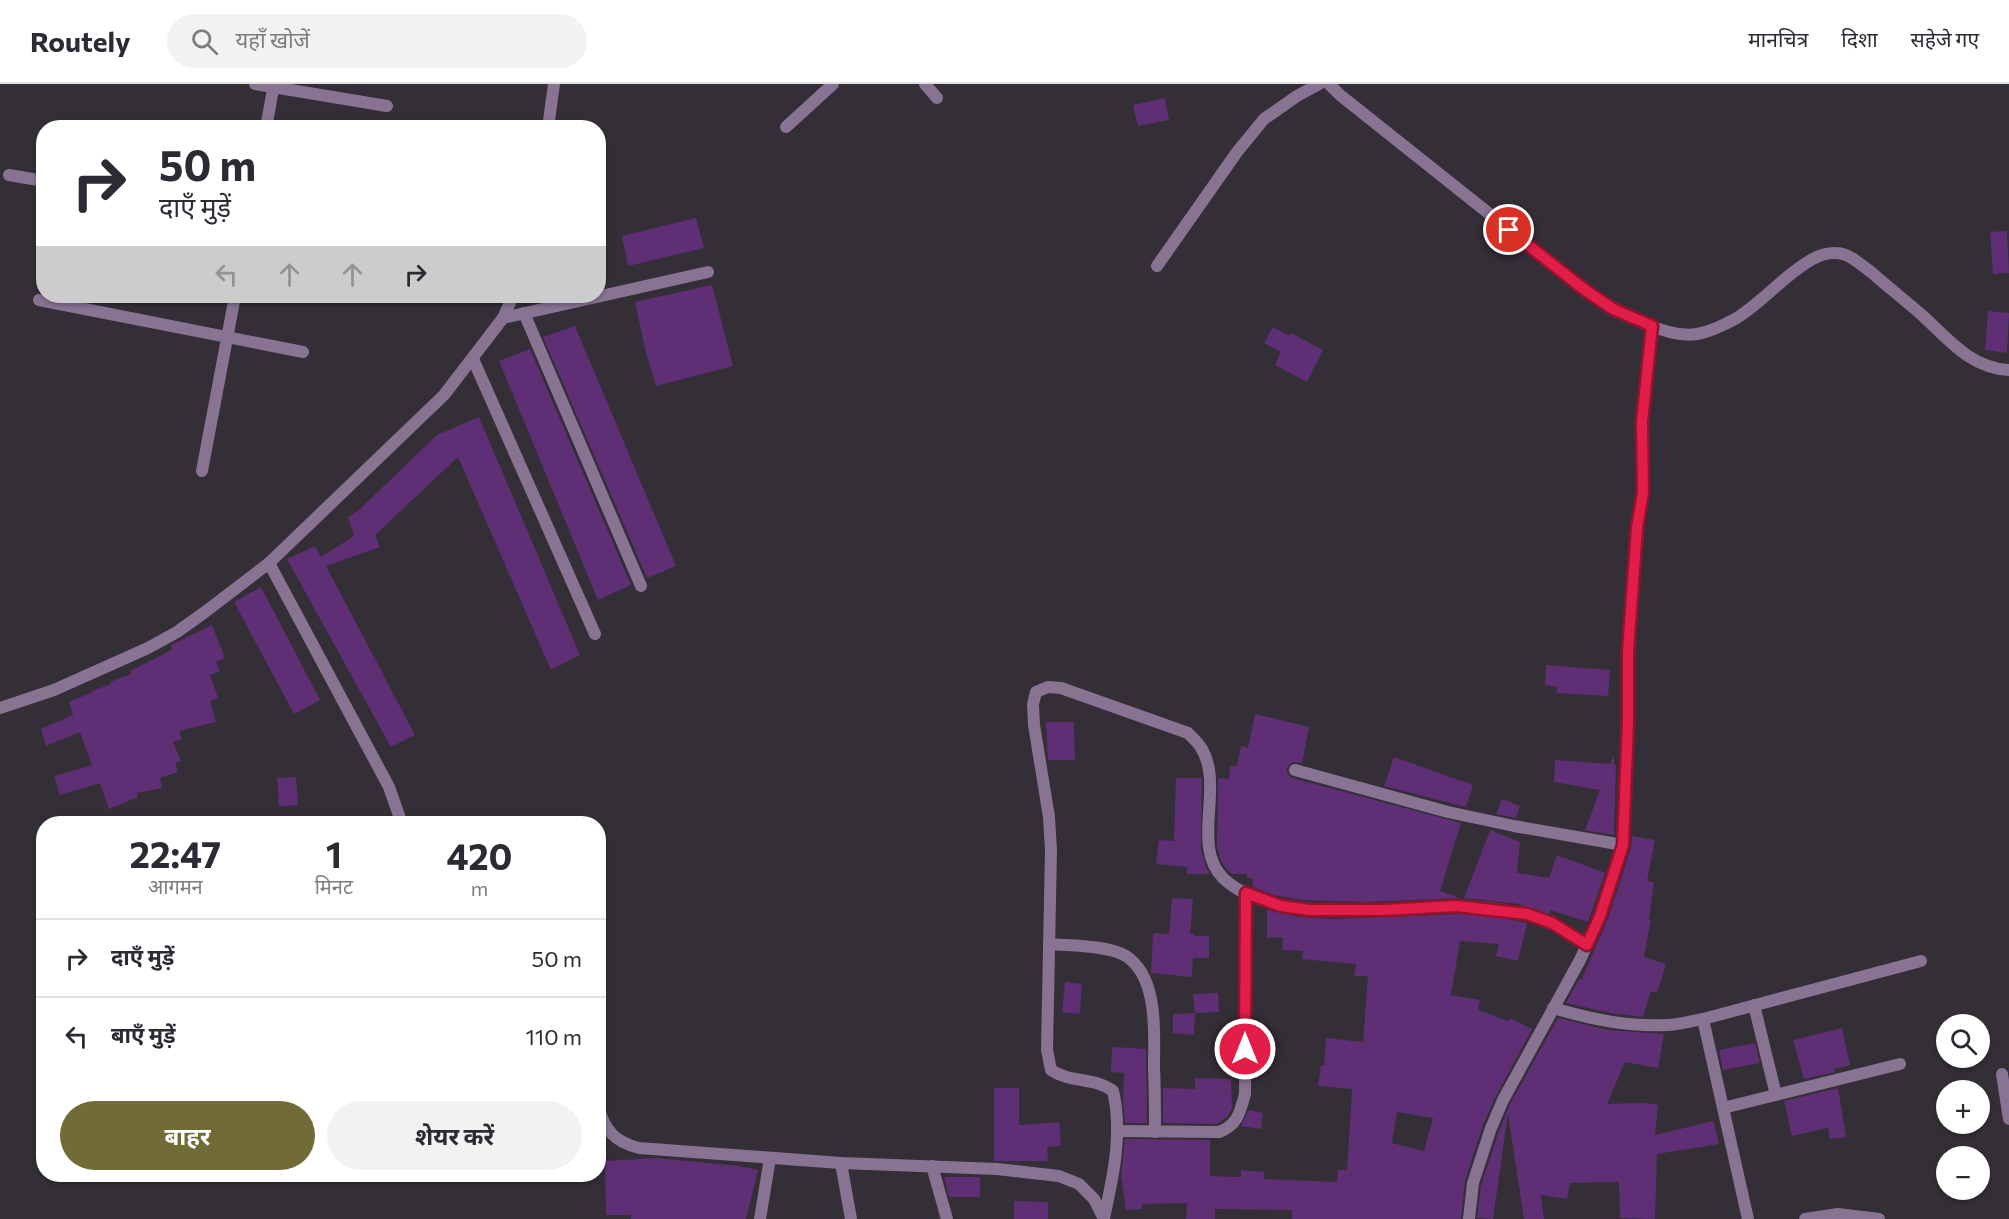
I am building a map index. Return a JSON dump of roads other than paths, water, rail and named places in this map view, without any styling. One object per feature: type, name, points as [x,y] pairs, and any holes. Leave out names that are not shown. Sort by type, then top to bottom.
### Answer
[{"type":"street","points":[[255,84],[387,106]]},
{"type":"street","points":[[550,120],[554,84]]},
{"type":"street","points":[[786,127],[833,84]]},
{"type":"street","points":[[925,84],[937,98]]},
{"type":"street","points":[[1156,266],[1237,152],[1264,119],[1319,84]]},
{"type":"street","points":[[1329,84],[1585,290],[1613,309],[1652,326],[1675,333],[1695,335],[1712,329],[1735,319],[1804,264],[1818,256],[1839,253],[1861,265],[1902,297],[1955,347],[1984,365],[2009,370]]},
{"type":"street","points":[[268,120],[274,86]]},
{"type":"street","points":[[9,175],[36,180]]},
{"type":"street","points":[[606,295],[708,272]]},
{"type":"street","points":[[53,303],[227,339],[303,352]]},
{"type":"street","points":[[202,471],[234,303]]},
{"type":"street","points":[[0,708],[54,690],[148,648],[177,632],[269,562],[444,395],[503,318],[510,303]]},
{"type":"street","points":[[503,318],[570,303]]},
{"type":"street","points":[[525,313],[641,586]]},
{"type":"street","points":[[1468,1219],[1473,1183],[1491,1128],[1503,1100],[1587,945],[1600,916],[1623,845],[1628,723],[1628,651],[1637,528],[1643,492],[1642,422],[1652,326]]},
{"type":"street","points":[[472,359],[595,634]]},
{"type":"street","points":[[269,562],[389,787],[399,816]]},
{"type":"street","points":[[1104,1219],[1116,1162],[1117,1105],[1113,1091],[1103,1084],[1060,1076],[1051,1070],[1047,1050],[1051,850],[1049,817],[1034,725],[1033,704],[1036,692],[1048,687],[1061,688],[1188,733],[1201,747],[1207,763],[1210,786],[1209,819],[1212,862],[1215,869],[1226,880],[1246,893],[1281,906],[1309,910],[1384,910],[1456,906],[1527,914],[1552,923],[1587,945]]},
{"type":"street","points":[[1295,770],[1448,812],[1623,845]]},
{"type":"street","points":[[1117,1131],[1219,1132],[1230,1128],[1239,1115],[1245,1094],[1246,893]]},
{"type":"street","points":[[1049,944],[1105,949],[1126,957],[1138,969],[1148,988],[1154,1014],[1155,1132]]},
{"type":"street","points":[[1553,1008],[1598,1021],[1669,1025],[1703,1019],[1921,961]]},
{"type":"street","points":[[1754,1005],[1776,1095]]},
{"type":"street","points":[[1703,1019],[1748,1219]]},
{"type":"street","points":[[1723,1108],[1900,1064]]},
{"type":"street","points":[[2002,1074],[2009,1119]]},
{"type":"street","points":[[606,1127],[625,1144],[639,1148],[841,1163],[997,1169],[1059,1176],[1079,1184],[1094,1199],[1104,1219]]},
{"type":"street","points":[[760,1219],[770,1158]]},
{"type":"street","points":[[841,1163],[851,1219]]},
{"type":"street","points":[[932,1166],[947,1219]]},
{"type":"street","points":[[1805,1219],[1838,1214],[1879,1219]]}]
